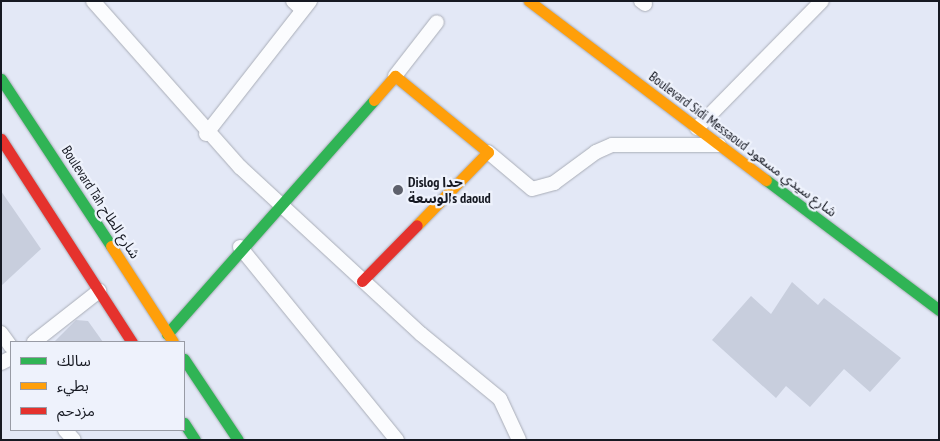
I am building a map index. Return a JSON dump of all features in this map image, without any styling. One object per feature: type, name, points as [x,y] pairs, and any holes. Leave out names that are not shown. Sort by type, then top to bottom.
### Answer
[{"type":"street","points":[[93,1],[206,134],[279,205],[362,281],[500,399],[519,440]]},
{"type":"street","name":"Boulevard Sidi Messaoud شارع سيدي مسعود","points":[[529,1],[939,310]]},
{"type":"street","points":[[697,128],[822,1]]},
{"type":"street","points":[[206,134],[302,4]]},
{"type":"street","points":[[170,338],[240,247],[395,76],[437,22]]},
{"type":"street","points":[[395,76],[532,189],[554,183],[596,152],[612,145],[719,145]]},
{"type":"street","name":"Boulevard Tah شارع الطاح","points":[[1,78],[170,338]]},
{"type":"street","points":[[1,140],[131,341]]},
{"type":"street","points":[[362,281],[488,152]]},
{"type":"street","points":[[240,247],[397,440]]},
{"type":"street","points":[[35,341],[98,291]]},
{"type":"street","points":[[1,333],[10,346]]},
{"type":"street","points":[[185,360],[238,440]]},
{"type":"street","points":[[185,425],[195,440]]},
{"type":"building","points":[[1,191],[41,249],[1,286]]},
{"type":"building","points":[[792,282],[818,305],[824,298],[901,358],[870,392],[844,369],[810,407],[786,386],[776,398],[712,340],[751,296],[771,314]]},
{"type":"building","points":[[76,320],[88,321],[102,341],[55,341]]},
{"type":"traffic: fast","points":[[1,79],[111,246]]},
{"type":"traffic: fast","points":[[167,334],[374,100]]},
{"type":"traffic: fast","points":[[766,180],[939,310]]},
{"type":"traffic: fast","points":[[185,360],[238,440]]},
{"type":"traffic: fast","points":[[185,425],[195,440]]},
{"type":"traffic: slow","points":[[529,1],[766,180]]},
{"type":"traffic: slow","points":[[374,100],[395,76],[488,152],[417,225]]},
{"type":"traffic: slow","points":[[111,246],[172,341]]},
{"type":"traffic: jam","points":[[1,139],[131,341]]},
{"type":"traffic: jam","points":[[362,281],[417,225]]},
{"type":"place","name":"Dislog حدا الوسعةs daoud","points":[[398,190]]}]
